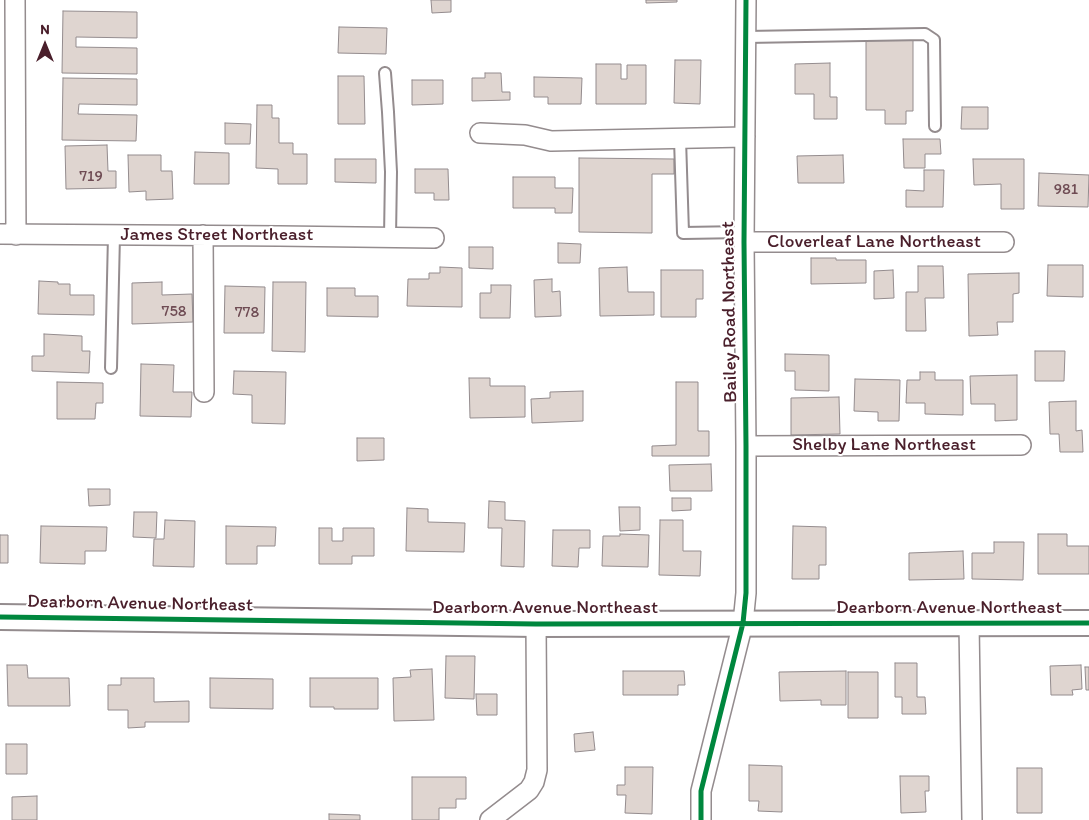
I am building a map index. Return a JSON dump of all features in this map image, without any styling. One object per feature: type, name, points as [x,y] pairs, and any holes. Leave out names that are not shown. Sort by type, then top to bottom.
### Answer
[{"type":"street","points":[[8,234],[15,0]]},
{"type":"street","name":"Bailey Road Northeast","points":[[701,820],[701,791],[743,623],[746,592],[744,237],[746,0]]},
{"type":"street","points":[[480,133],[525,135],[551,141],[745,137]]},
{"type":"street","name":"James Street Northeast","points":[[8,234],[434,238]]},
{"type":"street","points":[[203,235],[204,392]]},
{"type":"street","name":"Cloverleaf Lane Northeast","points":[[744,237],[1004,242]]},
{"type":"street","name":"Shelby Lane Northeast","points":[[746,446],[1021,445]]},
{"type":"street","name":"Dearborn Avenue Northeast","points":[[0,617],[536,624],[1089,623]]},
{"type":"street","points":[[969,623],[972,820]]},
{"type":"street","points":[[490,820],[529,790],[534,782],[537,770],[536,624]]},
{"type":"lane","points":[[746,37],[925,34],[934,40],[935,126]]},
{"type":"lane","points":[[385,73],[390,164],[390,237]]},
{"type":"lane","points":[[680,139],[683,233],[744,237]]},
{"type":"lane","points":[[111,368],[114,235]]},
{"type":"building","points":[[431,0],[451,0],[451,12],[432,13]]},
{"type":"building","points":[[646,0],[677,0],[677,2],[646,3]]},
{"type":"building","points":[[63,11],[137,12],[137,38],[76,37],[76,47],[137,48],[137,74],[62,73]]},
{"type":"building","points":[[339,27],[387,28],[386,54],[338,53]]},
{"type":"building","points":[[866,40],[913,40],[913,111],[906,111],[906,124],[885,124],[885,110],[866,110]]},
{"type":"building","points":[[675,60],[701,60],[700,104],[674,103]]},
{"type":"building","points":[[830,63],[830,97],[837,97],[837,119],[814,119],[814,94],[795,94],[795,64]]},
{"type":"building","points":[[596,64],[621,64],[621,79],[627,79],[627,65],[646,65],[646,104],[596,104]]},
{"type":"building","points":[[485,73],[501,73],[502,92],[510,92],[510,100],[472,101],[472,78],[485,78]]},
{"type":"building","points":[[338,76],[364,76],[365,124],[338,124]]},
{"type":"building","points":[[534,77],[582,78],[581,104],[548,104],[548,97],[534,97]]},
{"type":"building","points":[[63,78],[137,79],[137,105],[79,104],[78,114],[137,115],[136,141],[62,140]]},
{"type":"building","points":[[412,80],[443,80],[443,104],[412,105]]},
{"type":"building","points":[[257,105],[272,105],[272,118],[279,118],[279,143],[293,143],[293,154],[307,154],[307,184],[278,184],[278,169],[256,168]]},
{"type":"building","points":[[962,107],[988,107],[988,129],[961,129]]},
{"type":"building","points":[[225,123],[251,124],[250,144],[225,144]]},
{"type":"building","points":[[903,139],[940,139],[941,154],[925,154],[925,168],[904,168]]},
{"type":"building","points":[[107,145],[108,171],[116,171],[116,188],[66,189],[65,146]]},
{"type":"building","points":[[195,152],[229,153],[229,184],[194,184]]},
{"type":"building","points":[[128,155],[161,155],[161,171],[172,171],[173,199],[146,200],[146,191],[129,192]]},
{"type":"building","points":[[843,155],[844,183],[798,183],[797,156]]},
{"type":"building","points":[[579,158],[674,159],[674,174],[652,174],[652,233],[579,232]]},
{"type":"building","points":[[335,159],[376,159],[376,183],[335,182]]},
{"type":"building","points":[[973,159],[1024,159],[1024,209],[1001,209],[1001,184],[974,185]]},
{"type":"building","points":[[415,169],[448,169],[449,200],[434,200],[434,193],[415,193]]},
{"type":"building","points":[[924,170],[944,170],[943,207],[906,207],[906,190],[924,191]]},
{"type":"building","points":[[1039,173],[1089,175],[1088,207],[1038,206]]},
{"type":"building","points":[[513,177],[555,177],[555,188],[573,188],[572,213],[555,213],[555,208],[513,208]]},
{"type":"building","points":[[558,243],[581,244],[580,263],[558,263]]},
{"type":"building","points":[[469,247],[493,247],[493,269],[469,268]]},
{"type":"building","points":[[811,258],[866,260],[866,283],[811,284]]},
{"type":"building","points":[[1048,265],[1083,265],[1083,297],[1047,296]]},
{"type":"building","points":[[918,266],[943,266],[944,298],[925,298],[926,331],[906,331],[906,292],[918,292]]},
{"type":"building","points":[[440,267],[462,268],[462,307],[407,306],[408,279],[429,279],[429,273],[440,273]]},
{"type":"building","points":[[627,267],[628,292],[654,292],[654,315],[600,316],[599,268]]},
{"type":"building","points":[[661,270],[703,270],[703,299],[696,299],[696,317],[661,317]]},
{"type":"building","points":[[893,270],[894,298],[874,299],[874,271]]},
{"type":"building","points":[[1019,273],[1019,293],[1013,294],[1013,322],[997,322],[998,335],[969,336],[968,274]]},
{"type":"building","points":[[552,279],[552,292],[560,291],[561,316],[535,317],[534,280]]},
{"type":"building","points":[[39,281],[70,284],[70,295],[94,295],[94,315],[38,314]]},
{"type":"building","points":[[162,282],[162,295],[192,294],[193,322],[132,324],[132,283]]},
{"type":"building","points":[[273,282],[306,282],[305,352],[272,351]]},
{"type":"building","points":[[491,285],[511,285],[510,318],[480,318],[480,293],[491,293]]},
{"type":"building","points":[[225,286],[265,287],[264,333],[224,333]]},
{"type":"building","points":[[327,288],[355,288],[355,296],[378,296],[378,317],[327,316]]},
{"type":"building","points":[[44,334],[82,336],[82,351],[90,351],[89,373],[32,371],[32,356],[44,356]]},
{"type":"building","points":[[1035,351],[1065,351],[1064,381],[1035,381]]},
{"type":"building","points":[[785,354],[829,355],[829,391],[795,390],[795,371],[785,371]]},
{"type":"building","points":[[141,364],[174,365],[173,392],[192,392],[191,417],[140,416]]},
{"type":"building","points":[[234,371],[286,372],[285,424],[252,423],[252,395],[233,394]]},
{"type":"building","points":[[920,372],[935,372],[935,380],[963,380],[963,415],[925,414],[925,403],[906,403],[907,380],[920,380]]},
{"type":"building","points":[[1017,375],[1017,420],[995,421],[995,404],[971,404],[970,376]]},
{"type":"building","points":[[469,378],[490,378],[490,386],[525,386],[525,417],[470,418]]},
{"type":"building","points":[[855,379],[900,380],[899,421],[878,421],[878,412],[854,411]]},
{"type":"building","points":[[57,382],[103,383],[103,403],[96,403],[95,419],[57,419]]},
{"type":"building","points":[[676,382],[698,382],[698,431],[709,431],[709,456],[652,456],[652,446],[676,445]]},
{"type":"building","points":[[583,391],[583,421],[532,423],[531,399],[550,398],[550,392]]},
{"type":"building","points":[[839,397],[840,434],[791,435],[791,398]]},
{"type":"building","points":[[1076,401],[1076,431],[1082,430],[1083,452],[1060,452],[1059,434],[1050,434],[1049,402]]},
{"type":"building","points":[[357,438],[384,438],[384,460],[357,461]]},
{"type":"building","points":[[711,464],[712,491],[670,491],[669,465]]},
{"type":"building","points":[[88,489],[110,489],[110,505],[89,506]]},
{"type":"building","points":[[672,498],[691,498],[691,510],[672,511]]},
{"type":"building","points":[[489,501],[505,502],[505,520],[525,521],[524,567],[501,566],[502,528],[488,528]]},
{"type":"building","points":[[619,507],[640,507],[640,530],[620,531]]},
{"type":"building","points":[[407,508],[428,509],[428,522],[465,523],[464,552],[406,551]]},
{"type":"building","points":[[134,512],[157,512],[156,538],[133,537]]},
{"type":"building","points":[[165,520],[195,521],[194,567],[153,566],[154,539],[164,539]]},
{"type":"building","points":[[660,520],[683,520],[683,551],[701,551],[700,576],[659,575]]},
{"type":"building","points":[[41,526],[107,527],[106,551],[85,551],[85,564],[40,563]]},
{"type":"building","points":[[226,526],[276,527],[275,546],[257,546],[257,564],[226,564]]},
{"type":"building","points":[[793,526],[826,527],[826,565],[819,565],[819,579],[792,579]]},
{"type":"building","points":[[319,528],[332,528],[332,541],[343,541],[343,528],[374,528],[374,556],[352,556],[352,564],[319,564]]},
{"type":"building","points":[[553,530],[590,530],[590,548],[579,548],[578,567],[552,566]]},
{"type":"building","points":[[620,534],[649,535],[648,567],[602,566],[603,536],[620,536]]},
{"type":"building","points":[[1038,534],[1067,534],[1067,546],[1089,546],[1089,574],[1038,574]]},
{"type":"building","points":[[0,535],[8,535],[8,563],[0,563]]},
{"type":"building","points":[[994,542],[1024,542],[1023,580],[972,579],[972,553],[994,553]]},
{"type":"building","points":[[963,551],[964,579],[909,580],[909,553]]},
{"type":"building","points":[[446,656],[475,656],[474,699],[445,698]]},
{"type":"building","points":[[895,663],[917,663],[917,697],[925,697],[926,714],[902,714],[902,697],[895,697]]},
{"type":"building","points":[[7,665],[27,665],[28,678],[69,678],[70,706],[8,706]]},
{"type":"building","points":[[1081,665],[1082,689],[1072,690],[1073,695],[1051,695],[1050,666]]},
{"type":"building","points":[[1085,667],[1089,667],[1089,690],[1086,690]]},
{"type":"building","points":[[432,669],[434,720],[394,721],[393,678],[411,677],[410,670]]},
{"type":"building","points":[[623,671],[684,671],[685,685],[678,685],[678,695],[623,695]]},
{"type":"building","points":[[846,671],[846,705],[821,705],[821,700],[780,701],[779,672]]},
{"type":"building","points":[[848,672],[878,672],[878,718],[848,718]]},
{"type":"building","points":[[121,678],[154,678],[154,702],[189,701],[189,722],[145,722],[145,727],[128,728],[128,710],[108,710],[108,685],[121,685]]},
{"type":"building","points":[[210,678],[273,679],[273,709],[210,708]]},
{"type":"building","points":[[310,678],[378,678],[378,709],[310,707]]},
{"type":"building","points":[[476,694],[497,694],[497,715],[477,715]]},
{"type":"building","points":[[593,732],[595,750],[575,752],[574,734]]},
{"type":"building","points":[[6,744],[27,744],[27,774],[6,774]]},
{"type":"building","points":[[749,765],[782,766],[782,812],[758,811],[759,801],[749,801]]},
{"type":"building","points":[[625,767],[653,767],[652,814],[625,813],[626,795],[617,795],[617,785],[625,785]]},
{"type":"building","points":[[1017,768],[1042,768],[1042,813],[1017,813]]},
{"type":"building","points":[[900,776],[929,776],[929,791],[925,791],[926,812],[901,813]]},
{"type":"building","points":[[412,777],[466,777],[466,799],[456,799],[456,808],[439,808],[439,820],[412,820]]},
{"type":"building","points":[[37,796],[37,820],[12,820],[12,797]]},
{"type":"building","points":[[329,814],[360,815],[360,820],[329,820]]},
{"type":"cycle path","points":[[701,820],[701,791],[743,623],[746,593],[744,242],[746,0]]},
{"type":"cycle path","points":[[0,617],[536,624],[1089,623]]}]
